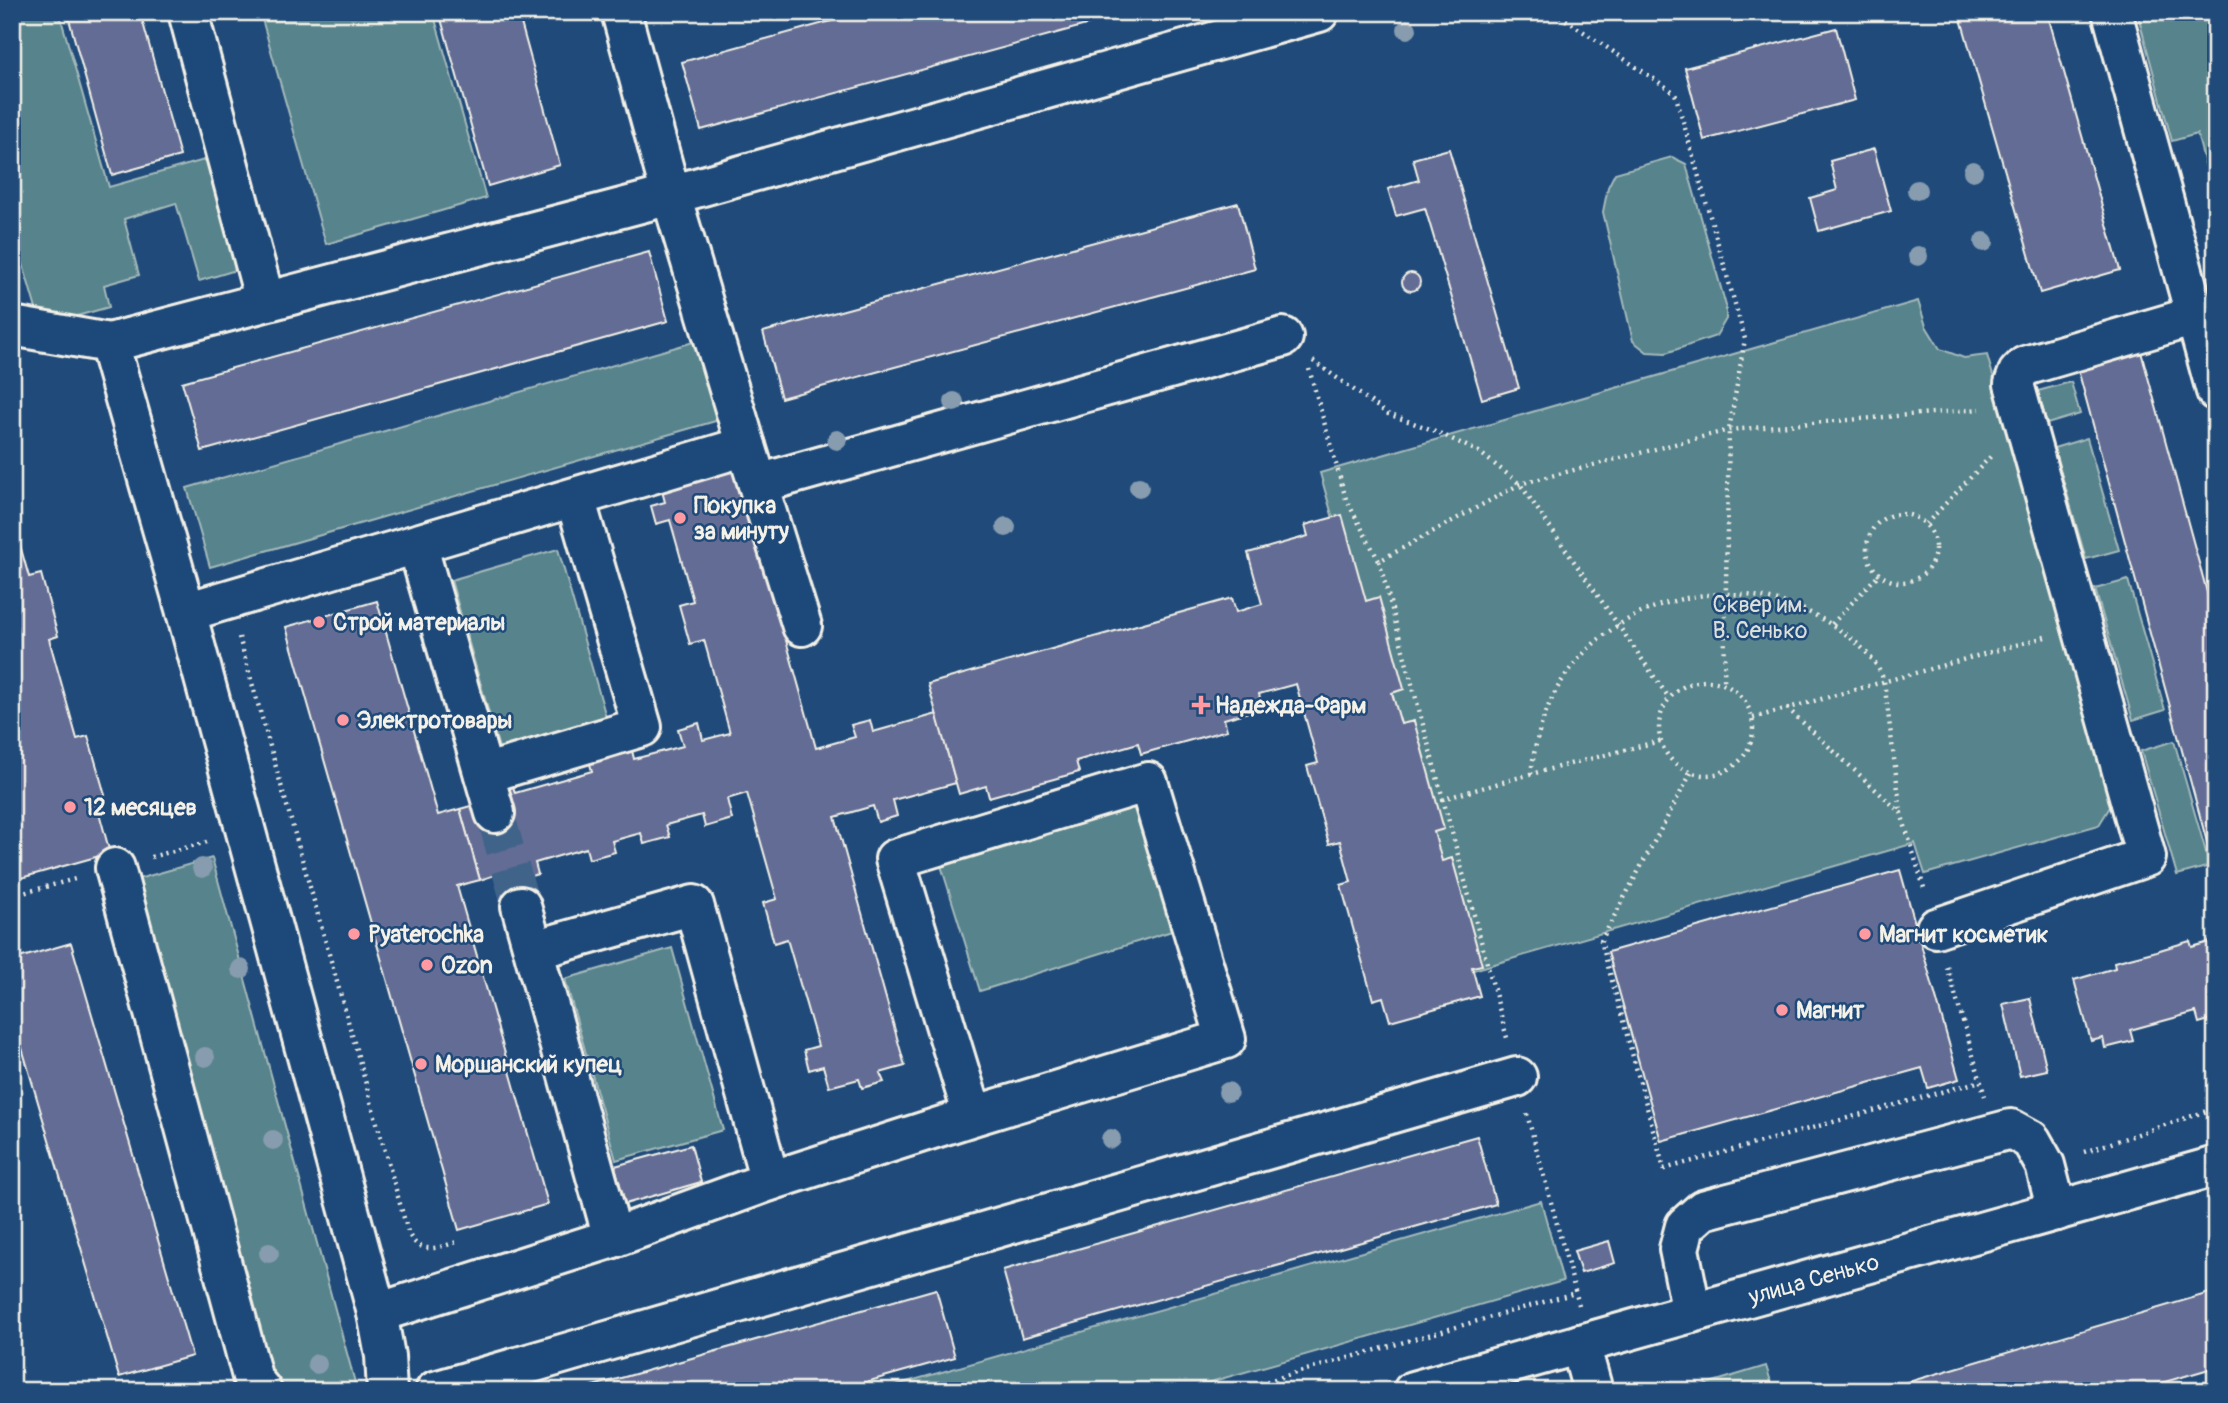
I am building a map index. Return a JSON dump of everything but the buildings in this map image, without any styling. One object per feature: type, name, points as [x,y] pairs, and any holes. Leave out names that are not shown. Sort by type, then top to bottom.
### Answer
[{"type":"street","points":[[188,12],[265,301]]},
{"type":"street","points":[[621,12],[671,195],[802,626]]},
{"type":"street","points":[[12,326],[109,343],[671,195],[1244,23],[1319,12]]},
{"type":"street","points":[[2112,12],[2216,391]]},
{"type":"street","points":[[1936,928],[2146,857],[2014,384],[2018,373],[2025,366],[2195,316]]},
{"type":"street","points":[[758,484],[1283,337]]},
{"type":"street","points":[[109,343],[186,612],[377,1313],[385,1356],[387,1391]]},
{"type":"street","points":[[186,612],[746,446]]},
{"type":"street","points":[[484,774],[642,727],[575,498]]},
{"type":"street","points":[[417,544],[495,813]]},
{"type":"street","points":[[377,1313],[613,1238],[770,1181],[1226,1039],[1148,782],[895,859],[973,1116]]},
{"type":"street","points":[[115,867],[253,1380],[262,1391]]},
{"type":"street","points":[[534,950],[694,905],[770,1181]]},
{"type":"street","points":[[521,906],[613,1238]]},
{"type":"street","points":[[435,1391],[1517,1077]]},
{"type":"street","points":[[1692,1313],[1679,1249],[1685,1226],[1703,1210],[2011,1129],[2031,1140],[2045,1165],[2057,1211]]},
{"type":"street","name":"улица Сенько","points":[[1413,1391],[2216,1166]]},
{"type":"street","points":[[1580,1344],[1593,1391]]},
{"type":"path","points":[[1554,12],[1675,93],[1745,339],[1729,430],[1724,684]]},
{"type":"path","points":[[1660,741],[1443,799],[1379,561],[1346,499],[1305,354],[1388,414],[1433,430],[1479,452],[1520,484],[1669,698]]},
{"type":"path","points":[[1379,561],[1520,484],[1729,430],[2022,414]]},
{"type":"path","points":[[1926,524],[2022,414]]},
{"type":"path","points":[[1898,514],[1916,517],[1926,524],[1933,534],[1936,546],[1929,569],[1908,582],[1890,580],[1879,574],[1869,559],[1867,547],[1876,525],[1886,517],[1898,514]]},
{"type":"path","points":[[1832,624],[1879,574]]},
{"type":"path","points":[[1531,774],[1541,723],[1564,678],[1599,640],[1619,624],[1671,601],[1699,595],[1754,595],[1808,611],[1832,624],[1880,668],[1901,813]]},
{"type":"path","points":[[228,599],[408,1232],[411,1240],[424,1249],[440,1247]]},
{"type":"path","points":[[1753,718],[2082,627]]},
{"type":"path","points":[[1710,680],[1724,684],[1743,698],[1753,718],[1752,741],[1735,766],[1714,775],[1691,773],[1672,761],[1660,741],[1660,719],[1669,698],[1681,688],[1695,681],[1710,680]]},
{"type":"path","points":[[1691,773],[1601,941],[1664,1169],[1980,1081]]},
{"type":"path","points":[[2045,1165],[2216,1108]]},
{"type":"path","points":[[1233,1391],[1575,1293]]},
{"type":"green space","points":[[12,12],[59,12],[109,187],[215,157],[246,267],[199,281],[176,203],[124,219],[139,275],[104,285],[109,307],[41,326],[12,227]]},
{"type":"green space","points":[[260,12],[433,12],[486,198],[326,244]]},
{"type":"green space","points":[[2137,12],[2216,12],[2216,204],[2197,134],[2172,141]]},
{"type":"green space","points":[[1672,157],[1686,164],[1726,306],[1726,319],[1716,336],[1666,353],[1647,352],[1633,341],[1603,212],[1608,187],[1615,173]]},
{"type":"green space","name":"Сквер им. В. Сенько","points":[[1918,301],[1926,326],[1940,349],[1964,358],[1987,355],[2065,623],[2111,797],[2110,807],[2099,825],[1925,874],[1915,843],[1463,973],[1320,473]]},
{"type":"green space","points":[[697,341],[719,420],[210,567],[187,488]]},
{"type":"green space","points":[[2071,382],[2080,414],[2047,424],[2038,391]]},
{"type":"green space","points":[[2087,438],[2119,550],[2086,559],[2054,448]]},
{"type":"green space","points":[[558,549],[608,724],[501,755],[451,580]]},
{"type":"green space","points":[[2128,580],[2165,710],[2133,720],[2095,589]]},
{"type":"green space","points":[[2174,741],[2210,866],[2177,875],[2141,751]]},
{"type":"green space","points":[[1134,798],[1175,930],[980,991],[939,859]]},
{"type":"green space","points":[[212,858],[357,1390],[355,1391],[270,1391],[138,879]]},
{"type":"green space","points":[[672,948],[723,1130],[616,1160],[565,979]]},
{"type":"green space","points":[[1541,1201],[1563,1281],[1179,1391],[875,1391]]},
{"type":"green space","points":[[1766,1366],[1774,1391],[1683,1391]]},
{"type":"tunnel","points":[[495,813],[521,906]]},
{"type":"place","name":"Покупка за минуту","points":[[680,518]]},
{"type":"place","name":"Строй материалы","points":[[319,622]]},
{"type":"place","name":"Надежда-Фарм","points":[[1201,705]]},
{"type":"place","name":"Электротовары","points":[[343,720]]},
{"type":"place","name":"12 месяцев","points":[[70,807]]},
{"type":"place","name":"Pyaterochka","points":[[354,934]]},
{"type":"place","name":"Магнит косметик","points":[[1865,934]]},
{"type":"place","name":"Ozon","points":[[427,965]]},
{"type":"place","name":"Магнит","points":[[1782,1010]]},
{"type":"place","name":"Моршанский купец","points":[[421,1064]]}]
